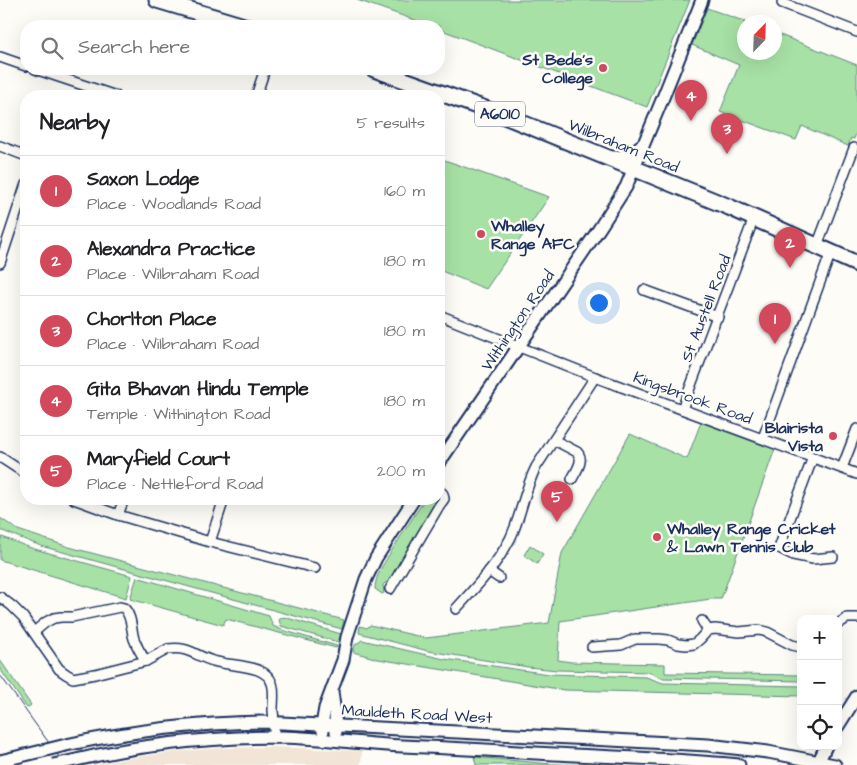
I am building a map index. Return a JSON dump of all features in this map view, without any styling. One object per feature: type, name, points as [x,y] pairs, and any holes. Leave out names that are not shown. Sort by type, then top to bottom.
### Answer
[{"type":"highway","points":[[158,0],[224,20]]},
{"type":"highway","name":"Wilbraham Road","points":[[391,75],[434,90]]},
{"type":"highway","name":"Wilbraham Road","points":[[445,94],[502,114],[634,168],[754,218],[857,264]]},
{"type":"street","name":"Withington Road","points":[[445,454],[626,187],[702,0]]},
{"type":"street","points":[[782,2],[798,4],[857,32]]},
{"type":"street","points":[[0,57],[20,64]]},
{"type":"street","points":[[53,75],[98,90]]},
{"type":"street","points":[[258,90],[263,75]]},
{"type":"street","points":[[606,157],[629,154],[644,143]]},
{"type":"street","points":[[0,146],[20,154]]},
{"type":"street","points":[[817,246],[854,148]]},
{"type":"street","points":[[0,263],[20,202]]},
{"type":"street","name":"St Austell Road","points":[[682,410],[754,218]]},
{"type":"street","points":[[763,438],[831,252]]},
{"type":"street","points":[[644,290],[718,317]]},
{"type":"street","name":"Kingsbrook Road","points":[[445,317],[595,377],[857,474]]},
{"type":"street","points":[[456,609],[489,571],[509,540],[531,476],[595,377]]},
{"type":"street","points":[[842,468],[857,429]]},
{"type":"street","points":[[554,440],[580,455],[581,460],[572,479]]},
{"type":"street","points":[[0,457],[20,470]]},
{"type":"street","points":[[813,457],[778,548],[813,559],[832,557]]},
{"type":"street","points":[[90,505],[210,542],[315,568]]},
{"type":"street","points":[[118,515],[122,505]]},
{"type":"street","points":[[210,542],[222,505]]},
{"type":"street","points":[[323,740],[322,725],[325,708],[343,660],[347,637],[366,579],[376,558],[410,505]]},
{"type":"street","points":[[390,589],[440,505]]},
{"type":"street","points":[[489,571],[500,578]]},
{"type":"street","points":[[0,597],[23,618],[59,669],[72,678],[146,661],[168,649],[185,649],[216,662],[258,670],[265,674],[274,685],[274,738]]},
{"type":"street","points":[[34,632],[54,618],[72,617],[120,607],[124,608],[129,615],[136,644],[146,661]]},
{"type":"street","points":[[842,621],[847,618],[857,618]]},
{"type":"street","points":[[702,621],[708,630]]},
{"type":"street","points":[[592,647],[621,645],[635,639],[659,639],[678,644],[694,644],[708,630],[715,629],[739,632],[759,630],[797,646]]},
{"type":"street","points":[[332,692],[337,741]]},
{"type":"street","points":[[842,720],[856,697]]},
{"type":"street","name":"Mauldeth Road West","points":[[0,761],[116,735],[195,724],[254,722],[708,745],[768,752],[835,765]]},
{"type":"street","name":"Mauldeth Road West","points":[[53,765],[126,749],[226,739],[274,738],[739,765]]},
{"type":"street","points":[[818,763],[824,750]]},
{"type":"shaded area","points":[[275,747],[362,751],[361,763],[360,765],[93,765],[181,751]]},
{"type":"green space","name":"St Bede's College","points":[[357,0],[690,0],[647,107],[445,31],[445,20],[415,20]]},
{"type":"green space","points":[[707,8],[737,19],[737,60],[782,60],[782,36],[857,65],[857,131],[854,139],[851,138],[848,146],[802,126],[796,140],[720,112],[739,65],[692,45]]},
{"type":"green space","name":"Whalley Range AFC","points":[[445,160],[549,197],[486,289],[445,272]]},
{"type":"green space","name":"Whalley Range Cricket & Lawn Tennis Club","points":[[701,422],[775,449],[721,599],[560,621],[558,660],[571,662],[665,664],[665,673],[797,675],[797,681],[662,678],[648,672],[557,670],[528,667],[428,651],[359,633],[360,626],[367,628],[370,625],[426,638],[549,623],[562,553],[630,434],[687,459]]},
{"type":"green space","points":[[421,505],[435,505],[390,582],[383,585],[384,593],[382,594],[375,587],[378,574]]},
{"type":"green space","points":[[0,518],[18,530],[69,547],[344,620],[342,629],[41,546],[0,530]]},
{"type":"green space","points":[[2,537],[31,548],[132,576],[126,598],[0,560],[0,541]]},
{"type":"green space","points":[[530,545],[543,554],[537,564],[524,555]]},
{"type":"green space","points":[[137,577],[269,616],[273,626],[282,630],[337,646],[336,648],[226,619],[223,625],[130,599]]},
{"type":"green space","points":[[284,617],[341,634],[338,642],[281,626],[279,620]]},
{"type":"green space","points":[[362,640],[444,659],[549,674],[646,677],[663,683],[797,686],[797,696],[564,690],[378,659],[353,652],[355,645]]},
{"type":"green space","points":[[0,660],[31,705],[27,708],[0,669]]},
{"type":"green space","points":[[474,757],[552,764],[586,765],[476,765]]},
{"type":"tram line","points":[[0,675],[65,765]]},
{"type":"place","name":"St Bede's College","points":[[603,68]]},
{"type":"place","name":"Gita Bhavan Hindu Temple","points":[[691,121]]},
{"type":"place","name":"Chorlton Place","points":[[727,154]]},
{"type":"place","name":"Whalley Range AFC","points":[[481,234]]},
{"type":"place","name":"Alexandra Practice","points":[[790,268]]},
{"type":"place","name":"Saxon Lodge","points":[[775,344]]},
{"type":"place","name":"Blairista Vista","points":[[833,436]]},
{"type":"place","name":"Maryfield Court","points":[[557,522]]},
{"type":"place","name":"Whalley Range Cricket & Lawn Tennis Club","points":[[657,537]]}]
